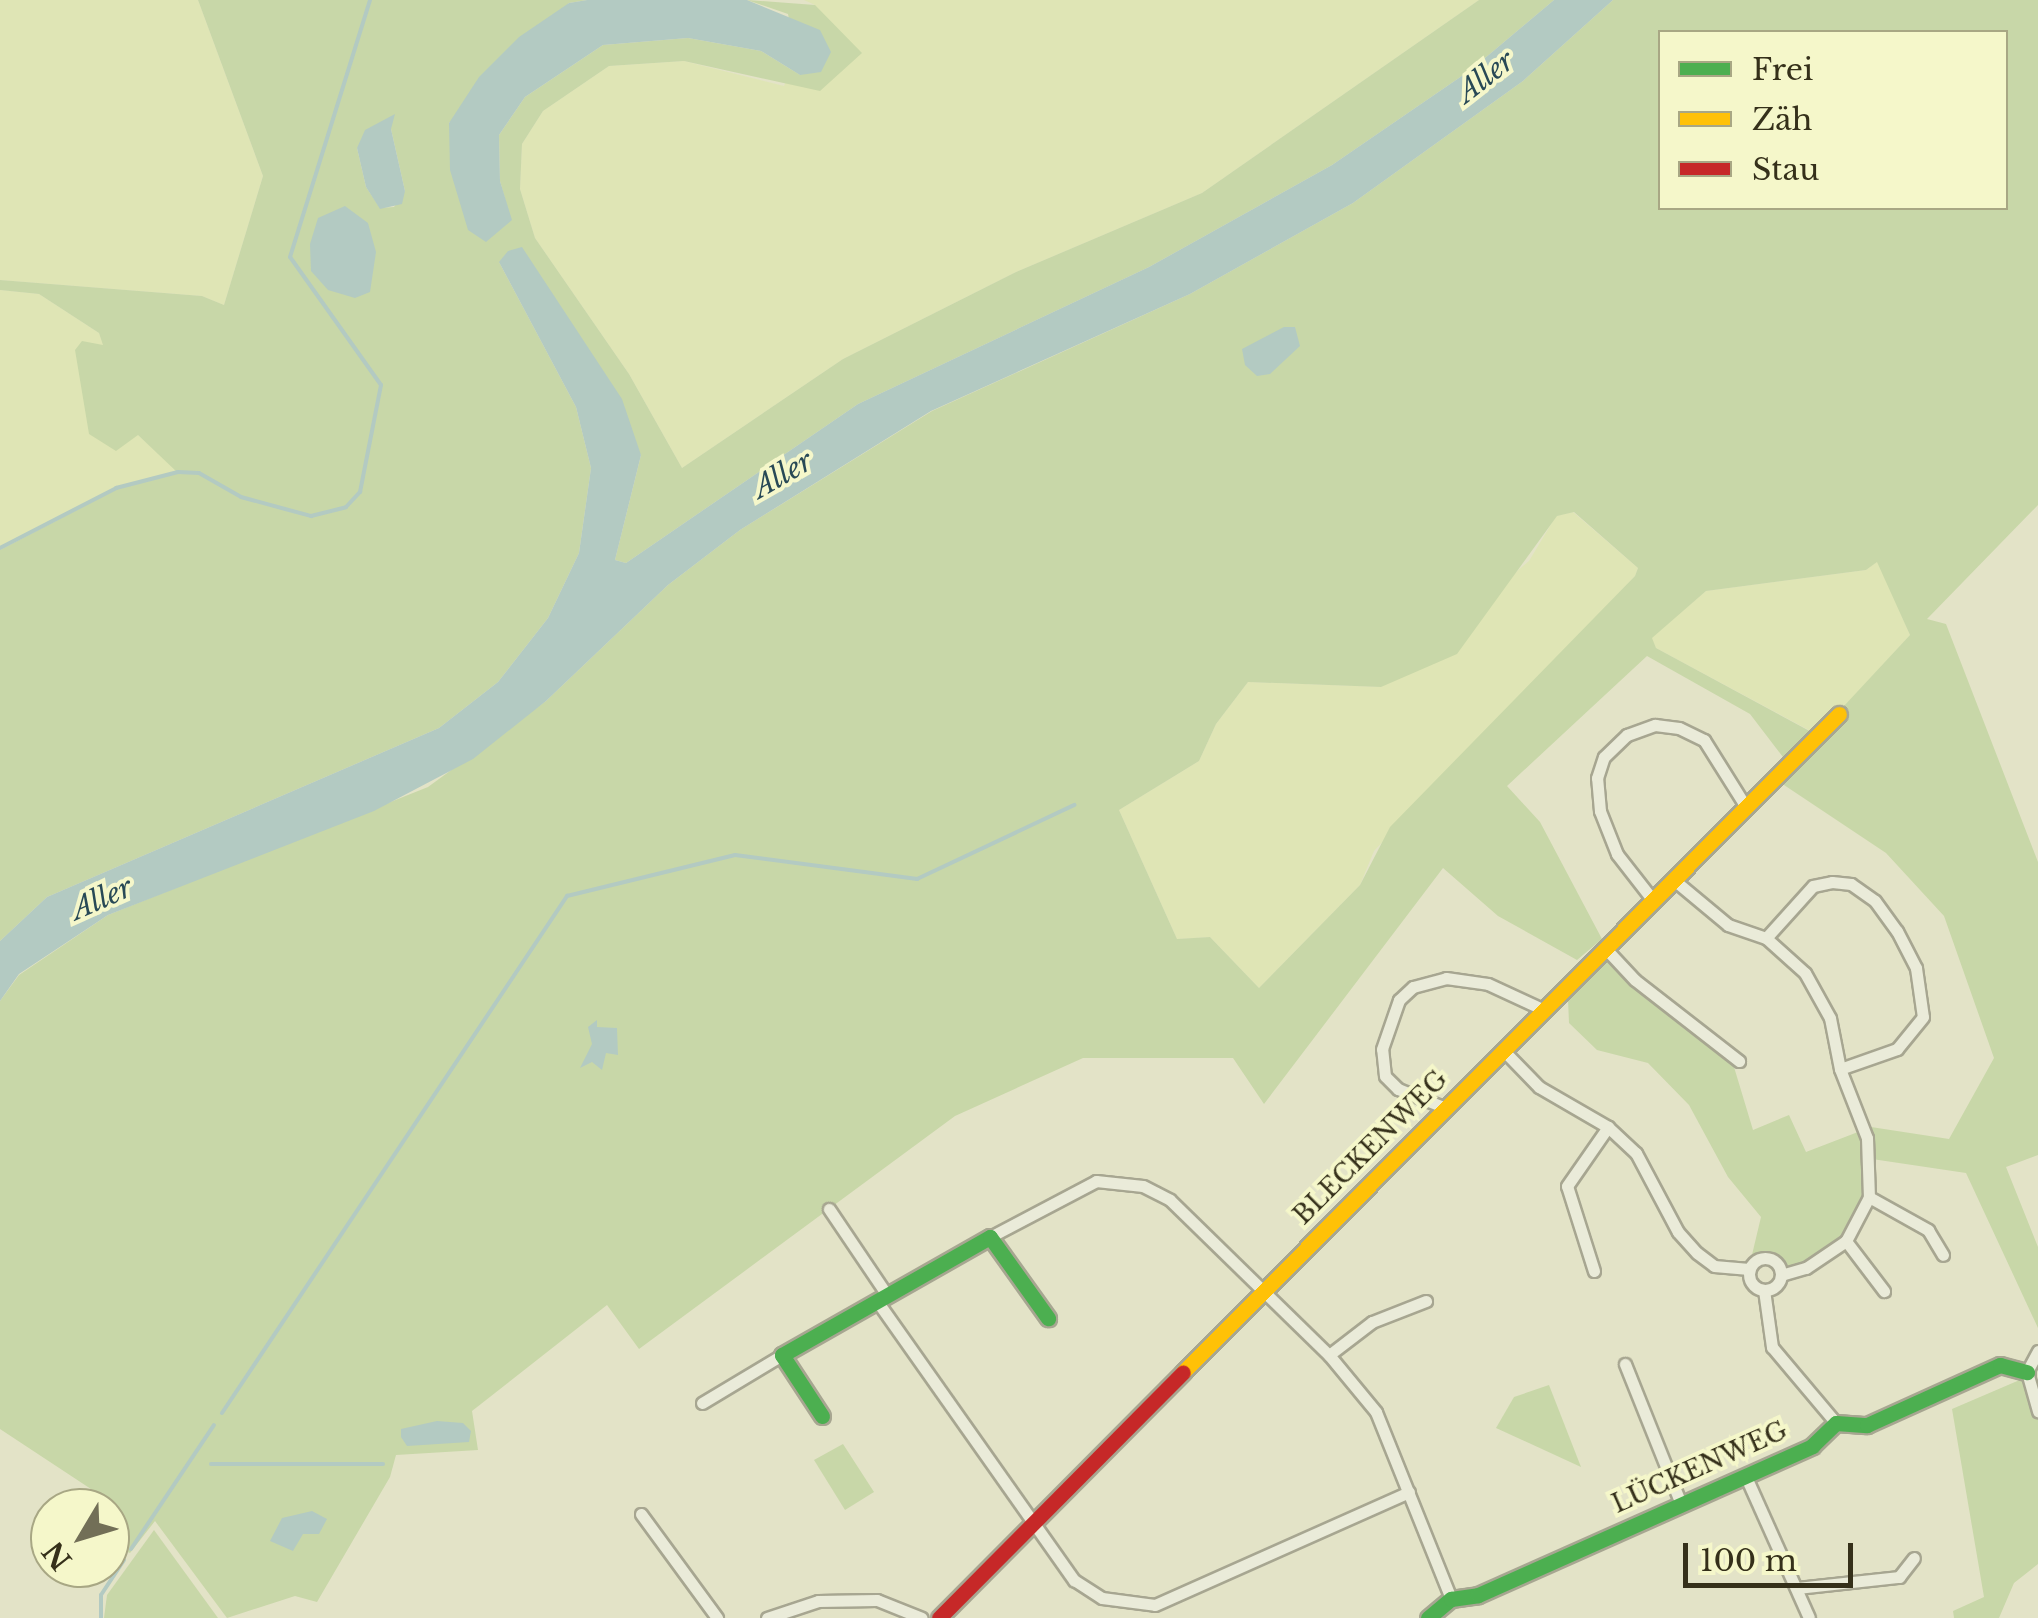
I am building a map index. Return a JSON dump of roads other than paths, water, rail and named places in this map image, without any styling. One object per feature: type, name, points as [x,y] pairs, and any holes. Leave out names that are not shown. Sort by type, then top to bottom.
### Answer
[{"type":"street","name":"BLECKENWEG","points":[[939,1618],[1260,1291],[1839,714]]},
{"type":"street","points":[[1652,899],[1617,854],[1600,811],[1597,778],[1604,757],[1627,736],[1655,725],[1679,728],[1704,740],[1746,807]]},
{"type":"street","points":[[1674,880],[1728,925],[1766,938],[1805,973],[1830,1018],[1840,1069],[1870,1147],[1869,1197],[1846,1241],[1806,1268],[1781,1275],[1764,1290]]},
{"type":"street","points":[[1766,938],[1812,886],[1832,882],[1851,884],[1876,901],[1896,931],[1916,968],[1924,1016],[1897,1049],[1840,1069]]},
{"type":"street","points":[[1606,949],[1649,992],[1739,1061]]},
{"type":"street","points":[[1446,1108],[1398,1089],[1384,1076],[1382,1049],[1399,1000],[1413,987],[1446,978],[1502,988],[1544,1010]]},
{"type":"street","points":[[1504,1051],[1538,1086],[1608,1127],[1636,1153],[1678,1232],[1698,1254],[1714,1266],[1749,1269],[1770,1259],[1781,1275]]},
{"type":"street","points":[[1594,1271],[1568,1186],[1608,1127]]},
{"type":"street","points":[[702,1403],[990,1236],[1096,1181],[1143,1186],[1181,1210],[1329,1355],[1376,1412],[1451,1598]]},
{"type":"street","points":[[1869,1197],[1928,1230],[1943,1255]]},
{"type":"street","points":[[829,1209],[882,1298],[1033,1524],[1088,1589],[1127,1605],[1156,1605],[1409,1492]]},
{"type":"street","points":[[990,1236],[1048,1318]]},
{"type":"street","points":[[1846,1241],[1884,1291]]},
{"type":"street","points":[[1749,1269],[1751,1284],[1764,1290]]},
{"type":"street","points":[[1764,1290],[1772,1347],[1836,1424]]},
{"type":"street","points":[[1329,1355],[1372,1322],[1426,1301]]},
{"type":"street","points":[[2038,1351],[2027,1372],[2038,1411]]},
{"type":"street","points":[[782,1355],[822,1416]]},
{"type":"street","points":[[1625,1364],[1682,1504]]},
{"type":"street","name":"LÜCKENWEG","points":[[1428,1618],[1451,1598],[1478,1595],[1812,1446],[1836,1424],[1868,1424],[2000,1365],[2027,1372]]},
{"type":"street","points":[[1746,1477],[1809,1618]]},
{"type":"street","points":[[642,1514],[716,1618]]},
{"type":"street","points":[[1797,1588],[1898,1577],[1914,1558]]},
{"type":"street","points":[[767,1618],[818,1601],[877,1600],[922,1618]]},
{"type":"street","points":[[1156,1605],[1168,1618]]},
{"type":"water","points":[[747,0],[820,30],[831,52],[821,72],[800,75],[761,51],[688,38],[603,45],[525,97],[499,135],[500,181],[512,220],[486,242],[468,230],[450,170],[449,123],[479,77],[519,37],[569,3]]},
{"type":"water","name":"Aller","points":[[1554,0],[1613,0],[1523,81],[1353,203],[1190,294],[931,411],[740,530],[668,585],[546,701],[473,759],[374,811],[108,915],[19,974],[0,1001],[0,941],[47,897],[439,728],[498,682],[548,618],[579,553],[591,468],[576,407],[499,262],[508,251],[522,247],[622,399],[641,455],[615,560],[626,563],[858,404],[1149,267],[1332,165],[1472,69]]},
{"type":"water","points":[[395,114],[391,129],[405,191],[402,204],[380,209],[366,187],[357,148],[365,130]]},
{"type":"water","points":[[345,206],[368,223],[376,252],[370,292],[355,298],[328,290],[311,271],[310,244],[318,218]]},
{"type":"water","points":[[1284,327],[1295,327],[1300,346],[1270,374],[1257,376],[1245,365],[1242,349]]},
{"type":"water","points":[[597,1020],[597,1027],[617,1028],[618,1055],[606,1053],[602,1070],[592,1062],[580,1068],[592,1044],[588,1027]]},
{"type":"water","points":[[437,1421],[463,1423],[471,1431],[469,1442],[407,1446],[401,1437],[401,1429]]},
{"type":"water","points":[[312,1511],[327,1519],[319,1534],[303,1534],[293,1551],[270,1541],[282,1518]]},
{"type":"waterway","points":[[0,548],[116,488],[178,472],[199,473],[241,497],[311,516],[346,507],[360,492],[381,385],[290,257],[370,0]]},
{"type":"waterway","points":[[222,1413],[567,896],[735,855],[917,879],[1074,805]]},
{"type":"waterway","points":[[131,1549],[214,1425]]},
{"type":"waterway","points":[[211,1464],[383,1464]]},
{"type":"waterway","points":[[101,1618],[101,1595],[106,1588]]}]
